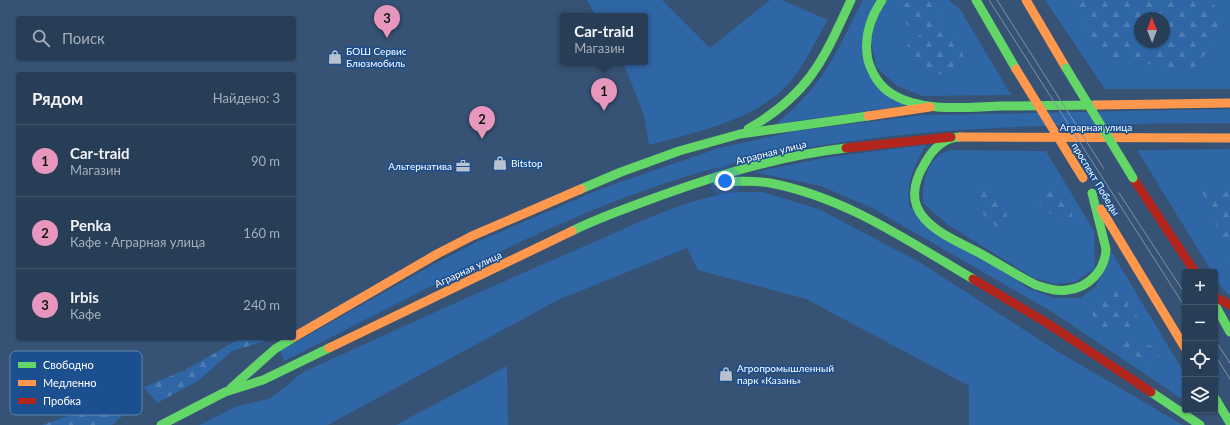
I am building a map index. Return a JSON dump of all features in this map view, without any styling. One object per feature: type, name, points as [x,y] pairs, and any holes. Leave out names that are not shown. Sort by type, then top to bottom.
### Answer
[{"type":"street","points":[[740,134],[782,109],[806,86],[826,55],[851,0]]},
{"type":"street","points":[[882,0],[872,16],[866,36],[867,53],[872,71],[880,83],[892,94],[934,107]]},
{"type":"street","points":[[1026,0],[1133,178],[1193,269]]},
{"type":"street","points":[[1030,0],[1033,10]]},
{"type":"street","name":"проспект Победы","points":[[972,2],[989,20],[1016,69],[1182,343]]},
{"type":"street","name":"Аграрная улица","points":[[296,337],[437,254],[472,236],[622,172],[679,151],[740,134],[934,107],[1230,102]]},
{"type":"street","points":[[952,137],[936,148],[921,169],[916,183],[915,194],[917,206],[927,220],[942,231],[1036,286],[1054,291],[1072,289],[1090,281],[1100,271],[1106,250],[1092,194]]},
{"type":"street","name":"Аграрная улица","points":[[166,424],[225,392],[264,380],[576,229],[623,209],[755,166],[800,155],[837,149],[952,137],[1230,138]]},
{"type":"street","points":[[702,183],[744,181],[769,183],[818,195],[868,217],[1047,323],[1200,425]]},
{"type":"street","points":[[1218,299],[1230,305]]},
{"type":"street","points":[[1218,310],[1230,332]]},
{"type":"street","name":"Аграрная улица","points":[[225,392],[275,349],[291,340]]},
{"type":"street","points":[[275,349],[274,363],[280,372],[287,369]]},
{"type":"street","points":[[1218,403],[1230,422]]},
{"type":"green space","points":[[587,0],[662,0],[710,48],[770,0],[782,0],[828,20],[793,78],[780,92],[764,104],[727,122],[649,145],[644,115],[624,65],[648,65],[648,13],[594,13]]},
{"type":"green space","points":[[863,0],[875,0],[867,73],[909,105],[776,124],[801,101],[822,75],[835,55]]},
{"type":"green space","points":[[887,0],[949,0],[960,9],[1011,95],[923,96],[897,86],[876,67],[871,41],[876,19]]},
{"type":"green space","points":[[926,0],[936,8],[939,14],[931,22],[932,26],[953,30],[961,38],[963,56],[960,68],[952,72],[933,74],[924,72],[916,68],[910,62],[907,54],[908,43],[923,33],[918,28],[909,26],[904,22],[902,6],[908,1]]},
{"type":"green space","points":[[1045,0],[1230,0],[1230,89],[1105,89]]},
{"type":"green space","points":[[1070,0],[1210,0],[1229,24],[1191,72],[1103,55]]},
{"type":"green space","points":[[1230,109],[1230,123],[1043,126],[919,133],[857,140],[796,150],[735,163],[676,180],[618,200],[561,224],[449,277],[284,361],[280,351],[434,264],[479,241],[603,188],[719,148],[795,131],[923,115]]},
{"type":"green space","points":[[926,145],[912,175],[909,191],[910,208],[1028,288],[1054,298],[1080,298],[1095,287],[1104,271],[1111,251],[1182,369],[1182,399],[1054,313],[872,208],[821,186],[754,172],[829,157]]},
{"type":"green space","points":[[1230,149],[1230,296],[1218,282],[1218,269],[1210,269],[1137,150]]},
{"type":"green space","points":[[950,150],[1046,151],[1094,231],[1095,268],[1075,282],[1055,284],[1034,278],[948,225],[923,203],[923,195],[925,178],[931,164],[942,153]]},
{"type":"green space","points":[[980,186],[998,189],[1006,208],[1008,227],[1004,230],[1000,230],[983,214],[977,190]]},
{"type":"green space","points":[[1230,186],[1230,257],[1202,191]]},
{"type":"green space","points":[[1051,189],[1056,190],[1064,196],[1070,205],[1073,221],[1068,225],[1061,222],[1059,216],[1045,212],[1039,202],[1043,194]]},
{"type":"green space","points":[[737,192],[762,192],[819,209],[921,263],[1057,351],[1183,425],[969,425],[969,386],[806,299],[698,270],[687,248],[558,300],[328,425],[199,425],[237,406],[269,399],[287,386],[301,373],[636,223],[676,207]]},
{"type":"green space","points":[[1114,290],[1124,294],[1129,301],[1127,308],[1132,309],[1136,313],[1137,319],[1132,325],[1134,338],[1142,345],[1154,346],[1159,358],[1158,361],[1147,362],[1140,357],[1126,354],[1120,350],[1119,342],[1122,339],[1131,338],[1132,333],[1124,327],[1103,333],[1098,330],[1093,315],[1094,306],[1100,298],[1105,295],[1112,300],[1114,299]]},
{"type":"green space","points":[[238,340],[264,340],[262,342],[232,351],[198,381],[157,403],[144,387],[185,370]]},
{"type":"green space","points":[[507,366],[508,425],[396,425],[405,420]]},
{"type":"green space","points":[[70,415],[123,415],[112,425],[42,425]]},
{"type":"tram line","points":[[989,0],[1184,305]]},
{"type":"tram line","points":[[997,0],[1104,169]]},
{"type":"tram line","points":[[1119,193],[1182,289]]},
{"type":"tram line","points":[[1216,341],[1230,363]]},
{"type":"tram line","points":[[1218,360],[1230,379]]},
{"type":"traffic: fast","points":[[748,129],[786,103],[812,74],[832,41],[851,0]]},
{"type":"traffic: fast","points":[[882,0],[871,21],[867,36],[866,43],[868,60],[874,75],[887,91],[904,100],[917,104],[946,108],[1096,105]]},
{"type":"traffic: fast","points":[[976,0],[1016,69]]},
{"type":"traffic: fast","points":[[1066,68],[1133,178]]},
{"type":"traffic: fast","points":[[581,189],[621,172],[679,151],[740,134],[868,116]]},
{"type":"traffic: fast","points":[[960,137],[949,139],[939,145],[928,158],[916,184],[915,201],[917,207],[929,223],[946,236],[1036,285],[1059,290],[1075,289],[1088,282],[1099,271],[1105,257],[1106,249],[1092,193]]},
{"type":"traffic: fast","points":[[572,231],[618,211],[744,168],[795,156],[846,148]]},
{"type":"traffic: fast","points":[[718,182],[764,182],[798,190],[824,199],[875,222],[973,279]]},
{"type":"traffic: fast","points":[[1218,310],[1230,332]]},
{"type":"traffic: fast","points":[[231,388],[275,349],[290,340]]},
{"type":"traffic: fast","points":[[161,425],[225,392],[263,380],[329,348]]},
{"type":"traffic: fast","points":[[1151,392],[1200,425]]},
{"type":"traffic: fast","points":[[1218,403],[1230,423]]},
{"type":"traffic: slow","points":[[1026,0],[1066,68]]},
{"type":"traffic: slow","points":[[1016,69],[1083,178]]},
{"type":"traffic: slow","points":[[1096,105],[1230,103]]},
{"type":"traffic: slow","points":[[868,116],[930,107]]},
{"type":"traffic: slow","points":[[960,137],[1230,138]]},
{"type":"traffic: slow","points":[[296,336],[437,254],[472,236],[581,189]]},
{"type":"traffic: slow","points":[[1101,209],[1182,343]]},
{"type":"traffic: slow","points":[[329,348],[572,231]]},
{"type":"traffic: jam","points":[[846,148],[951,137]]},
{"type":"traffic: jam","points":[[1133,178],[1193,269]]},
{"type":"traffic: jam","points":[[973,279],[1047,323],[1151,392]]},
{"type":"traffic: jam","points":[[1218,299],[1230,305]]},
{"type":"place","name":"Irbis","points":[[387,38]]},
{"type":"place","name":"БОШ Сервис Блюзмобиль","points":[[335,57]]},
{"type":"place","name":"Car-traid","points":[[604,111]]},
{"type":"place","name":"Penka","points":[[482,139]]},
{"type":"place","name":"Bitstop","points":[[500,163]]},
{"type":"place","name":"Альтернатива","points":[[463,166]]},
{"type":"place","name":"Агропромышленный парк «Казань»","points":[[726,374]]}]
